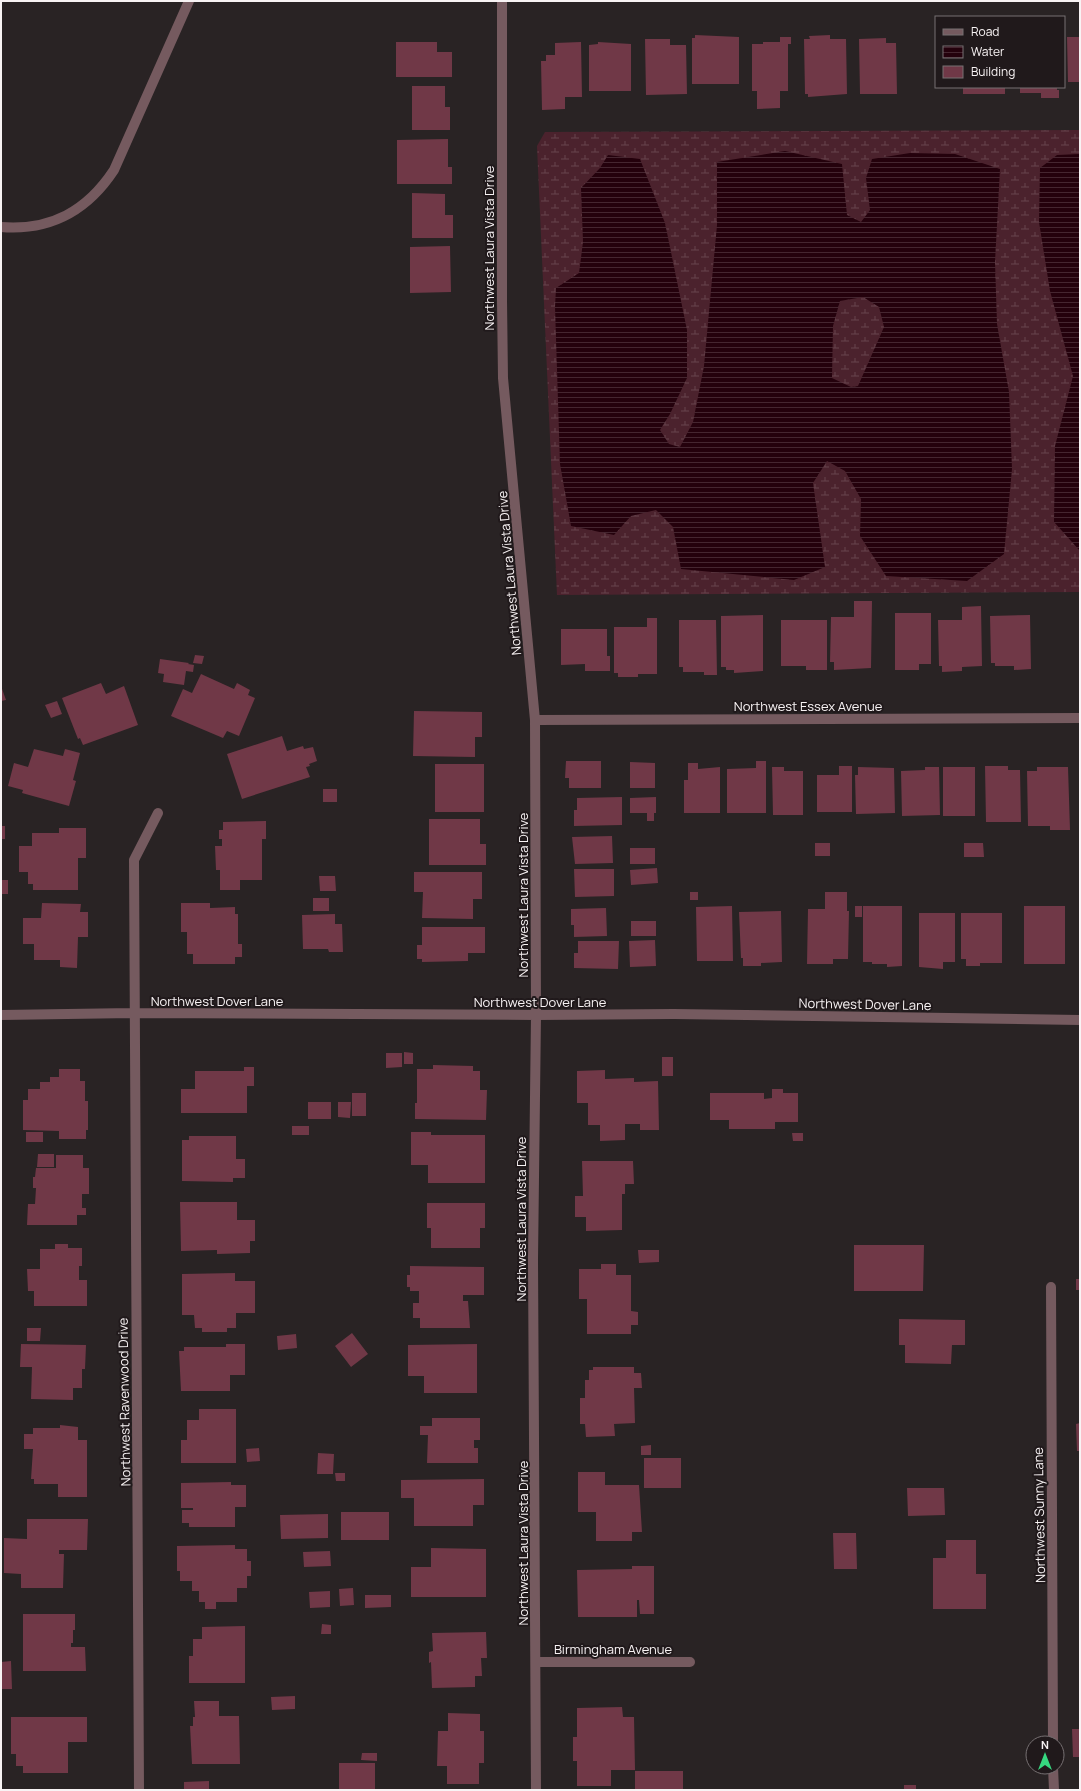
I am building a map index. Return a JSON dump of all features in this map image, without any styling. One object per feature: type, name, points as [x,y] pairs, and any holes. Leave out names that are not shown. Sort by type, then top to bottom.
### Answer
[{"type":"street","points":[[1,227],[14,228],[39,225],[64,216],[84,204],[101,189],[114,170],[189,1]]},
{"type":"street","name":"Northwest Laura Vista Drive","points":[[502,1],[502,301],[504,378],[535,720],[536,1015],[533,1260],[537,1662],[536,1790]]},
{"type":"street","name":"Northwest Essex Avenue","points":[[535,720],[1080,718]]},
{"type":"street","name":"Northwest Ravenwood Drive","points":[[139,1790],[133,1013],[134,860],[158,813]]},
{"type":"street","name":"Northwest Dover Lane","points":[[1,1015],[133,1013],[536,1015],[674,1014],[1080,1020]]},
{"type":"street","name":"Northwest Sunny Lane","points":[[1051,1287],[1054,1735]]},
{"type":"street","name":"Birmingham Avenue","points":[[537,1662],[690,1662]]},
{"type":"street","points":[[1054,1775],[1054,1790]]},
{"type":"green space","points":[[1080,130],[1080,592],[557,595],[537,146],[545,132]]},
{"type":"water","points":[[785,151],[842,164],[847,215],[861,222],[870,210],[866,178],[872,159],[910,153],[955,154],[1000,169],[995,262],[997,324],[1009,392],[1012,469],[1004,554],[967,581],[886,576],[860,536],[861,499],[845,471],[827,461],[813,483],[825,567],[794,580],[681,569],[673,527],[656,510],[631,516],[614,535],[571,526],[560,464],[555,307],[556,288],[579,273],[583,242],[581,188],[600,168],[608,155],[640,159],[665,223],[687,330],[687,378],[670,414],[660,430],[669,444],[680,447],[693,422],[704,366],[717,225],[717,162]],"holes":[[[863,297],[879,307],[884,327],[858,386],[851,387],[832,378],[833,326],[840,301]]]},
{"type":"water","points":[[1080,154],[1080,551],[1054,522],[1055,446],[1073,376],[1050,291],[1039,222],[1040,168],[1057,155]]},
{"type":"building","points":[[695,35],[739,37],[739,84],[692,84],[692,38],[695,38]]},
{"type":"building","points":[[830,35],[830,39],[846,39],[847,94],[808,97],[808,94],[805,94],[804,39],[810,39],[809,36]]},
{"type":"building","points":[[780,37],[791,37],[791,44],[788,44],[788,91],[780,91],[780,108],[757,109],[757,91],[752,91],[752,44],[763,44],[763,42],[780,42]]},
{"type":"building","points":[[1067,37],[1080,37],[1080,82],[1068,82]]},
{"type":"building","points":[[886,38],[886,43],[896,43],[897,94],[860,94],[859,39]]},
{"type":"building","points":[[645,39],[670,39],[670,45],[686,45],[687,94],[646,95]]},
{"type":"building","points":[[396,42],[437,42],[437,52],[452,52],[452,77],[396,77]]},
{"type":"building","points":[[581,42],[582,97],[565,97],[565,109],[542,110],[541,61],[546,61],[546,55],[555,55],[555,43]]},
{"type":"building","points":[[598,42],[631,44],[631,91],[589,91],[589,45],[598,44]]},
{"type":"building","points":[[412,86],[445,86],[445,107],[450,107],[450,130],[412,130]]},
{"type":"building","points":[[963,88],[1005,88],[1005,94],[963,94]]},
{"type":"building","points":[[1020,88],[1057,88],[1057,90],[1059,90],[1059,98],[1041,98],[1041,93],[1020,93]]},
{"type":"building","points":[[448,139],[448,167],[452,167],[452,184],[397,184],[397,140]]},
{"type":"building","points":[[412,193],[445,194],[445,215],[453,215],[453,238],[412,238]]},
{"type":"building","points":[[450,246],[451,292],[410,293],[410,247]]},
{"type":"building","points":[[854,601],[872,601],[871,668],[834,670],[834,662],[830,662],[831,617],[854,617]]},
{"type":"building","points":[[981,606],[982,666],[962,667],[962,671],[942,672],[942,666],[939,666],[938,620],[962,620],[962,607]]},
{"type":"building","points":[[895,613],[931,613],[931,664],[919,664],[919,670],[895,670]]},
{"type":"building","points":[[763,615],[763,671],[734,673],[734,670],[726,670],[726,667],[721,667],[721,616]]},
{"type":"building","points":[[1030,615],[1031,669],[1014,670],[1014,666],[995,666],[995,663],[991,663],[990,616]]},
{"type":"building","points":[[647,618],[657,618],[657,674],[638,674],[638,677],[618,677],[618,673],[614,673],[614,627],[647,627]]},
{"type":"building","points":[[679,620],[716,620],[717,675],[704,675],[704,672],[683,672],[683,667],[679,667]]},
{"type":"building","points":[[781,620],[827,620],[827,670],[806,670],[806,666],[781,666]]},
{"type":"building","points":[[561,629],[607,629],[607,656],[610,656],[610,671],[585,671],[585,664],[561,665]]},
{"type":"building","points":[[195,655],[204,656],[202,664],[193,663]]},
{"type":"building","points":[[160,659],[189,663],[188,664],[194,665],[193,672],[186,671],[184,685],[163,682],[164,674],[158,673]]},
{"type":"building","points":[[201,674],[234,689],[237,683],[250,690],[248,695],[255,698],[239,736],[227,731],[223,738],[171,716],[183,689],[192,693]]},
{"type":"building","points":[[101,683],[106,694],[124,686],[138,725],[83,745],[80,738],[78,739],[62,698]]},
{"type":"building","points":[[1,686],[6,700],[1,701]]},
{"type":"building","points":[[57,701],[62,714],[51,718],[45,705]]},
{"type":"building","points":[[414,711],[482,712],[482,737],[475,737],[475,757],[413,756]]},
{"type":"building","points":[[282,736],[287,751],[303,746],[304,749],[313,747],[317,761],[306,767],[310,777],[242,799],[227,754]]},
{"type":"building","points":[[34,749],[63,756],[65,749],[80,753],[73,780],[76,781],[69,806],[22,793],[23,790],[8,786],[14,763],[28,767]]},
{"type":"building","points":[[566,761],[601,761],[601,788],[569,788],[569,778],[565,778]]},
{"type":"building","points":[[756,761],[766,761],[766,813],[727,813],[727,769],[756,768]]},
{"type":"building","points":[[630,762],[655,763],[655,788],[630,788]]},
{"type":"building","points":[[688,763],[698,763],[698,769],[720,767],[720,813],[684,813],[684,780],[688,780]]},
{"type":"building","points":[[435,764],[484,764],[484,812],[435,812]]},
{"type":"building","points":[[839,766],[852,766],[852,812],[817,812],[817,775],[839,775]]},
{"type":"building","points":[[985,766],[1008,766],[1008,770],[1020,770],[1021,822],[986,822]]},
{"type":"building","points":[[772,767],[784,767],[784,771],[803,771],[803,815],[773,815]]},
{"type":"building","points":[[858,767],[894,768],[895,813],[856,814],[855,775],[858,775]]},
{"type":"building","points":[[925,767],[939,767],[940,815],[902,816],[901,771],[925,770]]},
{"type":"building","points":[[943,767],[975,767],[975,816],[943,816]]},
{"type":"building","points":[[1037,767],[1068,767],[1070,830],[1050,830],[1050,826],[1028,826],[1027,771],[1037,771]]},
{"type":"building","points":[[323,789],[337,789],[337,802],[323,802]]},
{"type":"building","points":[[622,797],[622,825],[574,826],[574,810],[577,810],[577,798]]},
{"type":"building","points":[[656,797],[656,813],[654,813],[654,821],[647,821],[647,813],[630,813],[630,798]]},
{"type":"building","points":[[429,819],[480,819],[480,844],[486,844],[486,865],[429,865]]},
{"type":"building","points":[[266,821],[266,839],[262,839],[262,880],[240,880],[240,890],[220,890],[220,870],[216,870],[215,846],[222,846],[222,839],[219,839],[219,830],[223,830],[223,822]]},
{"type":"building","points":[[1,826],[5,826],[5,839],[1,839]]},
{"type":"building","points":[[59,828],[86,828],[86,858],[78,858],[78,890],[33,890],[33,884],[28,884],[28,872],[19,872],[19,846],[32,846],[32,833],[59,833]]},
{"type":"building","points":[[612,836],[613,863],[575,864],[572,837]]},
{"type":"building","points":[[815,843],[830,843],[830,856],[815,856]]},
{"type":"building","points":[[964,843],[983,843],[984,857],[964,857]]},
{"type":"building","points":[[630,848],[655,848],[655,864],[630,864]]},
{"type":"building","points":[[657,868],[658,883],[631,885],[630,870]]},
{"type":"building","points":[[574,869],[614,869],[614,896],[575,897]]},
{"type":"building","points":[[414,872],[482,872],[482,899],[473,899],[473,919],[422,918],[423,892],[414,892]]},
{"type":"building","points":[[319,876],[335,876],[336,891],[320,891]]},
{"type":"building","points":[[1,880],[8,880],[8,894],[1,894]]},
{"type":"building","points":[[690,892],[698,892],[698,900],[690,900]]},
{"type":"building","points":[[825,892],[847,892],[847,911],[849,911],[848,959],[833,959],[833,964],[807,964],[808,909],[825,909]]},
{"type":"building","points":[[313,898],[329,898],[329,911],[313,911]]},
{"type":"building","points":[[42,903],[81,904],[80,912],[88,912],[88,937],[78,937],[77,968],[60,967],[60,960],[34,960],[34,944],[23,944],[23,918],[41,918]]},
{"type":"building","points":[[181,903],[210,903],[210,908],[235,907],[235,914],[238,914],[238,944],[242,944],[242,957],[235,957],[235,964],[193,964],[193,954],[187,954],[187,932],[181,932]]},
{"type":"building","points":[[732,906],[733,961],[697,961],[696,907]]},
{"type":"building","points":[[855,906],[862,906],[862,917],[855,917]]},
{"type":"building","points":[[863,906],[902,906],[902,966],[887,967],[887,964],[872,964],[872,962],[863,962]]},
{"type":"building","points":[[1024,906],[1065,906],[1065,964],[1024,964]]},
{"type":"building","points":[[606,908],[607,936],[574,937],[574,925],[571,925],[571,909]]},
{"type":"building","points":[[781,911],[782,962],[761,963],[761,966],[743,966],[743,958],[741,958],[739,912]]},
{"type":"building","points":[[919,913],[955,913],[955,962],[943,962],[943,969],[919,967]]},
{"type":"building","points":[[961,913],[1002,913],[1002,963],[980,963],[980,966],[966,966],[966,959],[961,959]]},
{"type":"building","points":[[335,914],[335,924],[342,924],[343,952],[329,952],[328,949],[303,949],[302,915]]},
{"type":"building","points":[[631,921],[656,921],[656,936],[631,936]]},
{"type":"building","points":[[422,927],[485,927],[485,953],[468,953],[468,961],[422,962],[422,959],[417,959],[417,945],[422,945]]},
{"type":"building","points":[[655,940],[656,966],[630,967],[629,941]]},
{"type":"building","points":[[578,941],[619,941],[618,969],[574,968],[574,953],[578,953]]},
{"type":"building","points":[[404,1052],[413,1053],[413,1064],[404,1064]]},
{"type":"building","points":[[386,1053],[402,1053],[402,1067],[386,1068]]},
{"type":"building","points":[[662,1057],[673,1057],[673,1076],[662,1076]]},
{"type":"building","points":[[433,1065],[473,1066],[473,1071],[480,1071],[480,1090],[487,1090],[486,1120],[415,1119],[415,1103],[417,1103],[417,1069],[433,1069]]},
{"type":"building","points":[[244,1067],[254,1067],[254,1086],[247,1086],[247,1113],[181,1113],[181,1089],[195,1089],[195,1071],[244,1071]]},
{"type":"building","points":[[59,1069],[80,1069],[80,1081],[85,1081],[85,1101],[88,1101],[88,1130],[86,1130],[86,1139],[59,1139],[59,1131],[23,1130],[23,1100],[28,1100],[28,1089],[40,1089],[40,1082],[50,1082],[50,1077],[59,1077]]},
{"type":"building","points":[[605,1070],[605,1079],[634,1078],[634,1082],[658,1081],[659,1130],[640,1130],[640,1124],[625,1124],[625,1140],[600,1141],[600,1125],[588,1125],[588,1103],[577,1103],[577,1071]]},
{"type":"building","points":[[772,1089],[783,1089],[783,1093],[798,1093],[798,1122],[775,1122],[775,1129],[729,1129],[729,1120],[710,1120],[710,1093],[764,1093],[764,1099],[772,1098]]},
{"type":"building","points":[[352,1093],[366,1093],[366,1116],[352,1116]]},
{"type":"building","points":[[308,1102],[331,1102],[331,1119],[308,1119]]},
{"type":"building","points":[[338,1102],[351,1102],[350,1118],[338,1117]]},
{"type":"building","points":[[292,1126],[309,1126],[309,1135],[292,1135]]},
{"type":"building","points":[[26,1132],[43,1132],[43,1142],[26,1142]]},
{"type":"building","points":[[411,1132],[431,1132],[431,1135],[485,1135],[485,1183],[428,1183],[428,1165],[411,1165]]},
{"type":"building","points":[[792,1133],[803,1133],[803,1141],[793,1141]]},
{"type":"building","points":[[189,1136],[236,1136],[236,1159],[245,1159],[245,1178],[233,1178],[233,1182],[182,1181],[182,1140],[189,1140]]},
{"type":"building","points":[[38,1154],[54,1154],[54,1167],[37,1167]]},
{"type":"building","points":[[56,1155],[83,1155],[83,1168],[89,1168],[89,1194],[82,1194],[82,1208],[86,1208],[86,1215],[77,1215],[77,1225],[27,1225],[28,1204],[35,1204],[36,1188],[33,1188],[33,1177],[35,1177],[36,1168],[56,1168]]},
{"type":"building","points":[[582,1161],[633,1161],[634,1184],[625,1184],[625,1194],[622,1194],[622,1230],[586,1231],[586,1217],[575,1217],[575,1196],[583,1196]]},
{"type":"building","points":[[180,1202],[237,1202],[237,1220],[255,1220],[255,1241],[250,1241],[250,1253],[217,1254],[217,1250],[181,1251]]},
{"type":"building","points":[[427,1203],[485,1203],[485,1228],[480,1228],[480,1248],[431,1248],[431,1228],[427,1228]]},
{"type":"building","points":[[55,1244],[68,1244],[68,1248],[82,1248],[82,1266],[79,1266],[79,1280],[87,1280],[87,1306],[34,1306],[34,1291],[28,1291],[27,1269],[40,1269],[40,1249],[55,1249]]},
{"type":"building","points":[[854,1245],[924,1245],[923,1291],[854,1291]]},
{"type":"building","points":[[638,1250],[659,1250],[659,1262],[639,1263]]},
{"type":"building","points":[[601,1264],[616,1264],[616,1275],[631,1275],[631,1311],[638,1312],[638,1325],[631,1325],[631,1334],[587,1334],[587,1299],[579,1299],[579,1269],[601,1269]]},
{"type":"building","points":[[410,1266],[484,1267],[484,1295],[463,1295],[463,1301],[468,1301],[470,1328],[420,1328],[420,1318],[413,1318],[413,1303],[419,1303],[419,1291],[410,1291],[410,1287],[407,1287],[407,1275],[410,1275]]},
{"type":"building","points":[[235,1273],[235,1281],[255,1281],[255,1313],[236,1313],[236,1328],[227,1328],[227,1332],[202,1332],[202,1328],[195,1328],[194,1315],[182,1315],[182,1274]]},
{"type":"building","points":[[1076,1279],[1080,1279],[1080,1290],[1076,1290]]},
{"type":"building","points":[[899,1319],[965,1320],[965,1345],[952,1345],[951,1364],[905,1363],[905,1345],[899,1345]]},
{"type":"building","points":[[27,1328],[41,1328],[40,1341],[27,1341]]},
{"type":"building","points":[[352,1333],[368,1354],[351,1367],[335,1346]]},
{"type":"building","points":[[296,1334],[297,1348],[278,1350],[277,1336]]},
{"type":"building","points":[[21,1344],[86,1345],[85,1369],[82,1369],[82,1388],[73,1388],[73,1400],[31,1399],[32,1367],[20,1367]]},
{"type":"building","points":[[226,1344],[245,1344],[245,1375],[230,1375],[230,1391],[181,1391],[179,1351],[184,1351],[184,1347],[226,1347]]},
{"type":"building","points":[[477,1344],[477,1393],[424,1393],[424,1376],[408,1376],[408,1345]]},
{"type":"building","points":[[593,1367],[634,1367],[634,1373],[641,1373],[642,1388],[634,1388],[635,1423],[614,1424],[615,1436],[586,1437],[585,1424],[580,1424],[580,1398],[585,1398],[585,1380],[589,1380],[589,1370],[593,1370]]},
{"type":"building","points":[[199,1409],[236,1409],[236,1463],[181,1463],[181,1440],[187,1440],[187,1420],[199,1420]]},
{"type":"building","points":[[432,1418],[480,1418],[480,1440],[474,1440],[474,1448],[478,1448],[478,1463],[427,1463],[428,1435],[420,1435],[420,1426],[432,1426]]},
{"type":"building","points":[[1080,1423],[1080,1451],[1077,1451],[1076,1424]]},
{"type":"building","points":[[60,1425],[78,1427],[78,1440],[87,1440],[87,1497],[58,1497],[58,1484],[34,1484],[34,1479],[31,1479],[33,1449],[24,1449],[24,1434],[33,1434],[33,1428],[60,1428]]},
{"type":"building","points":[[651,1445],[651,1455],[641,1455],[641,1446]]},
{"type":"building","points":[[259,1448],[260,1461],[247,1462],[246,1449]]},
{"type":"building","points":[[318,1453],[334,1454],[333,1474],[317,1474]]},
{"type":"building","points":[[644,1458],[681,1458],[681,1488],[644,1488]]},
{"type":"building","points":[[578,1472],[605,1472],[605,1485],[639,1485],[642,1532],[632,1532],[632,1541],[596,1541],[596,1512],[578,1512]]},
{"type":"building","points":[[335,1473],[345,1473],[345,1481],[336,1481]]},
{"type":"building","points":[[484,1479],[484,1505],[473,1505],[473,1526],[414,1526],[414,1498],[401,1498],[401,1480]]},
{"type":"building","points":[[231,1482],[231,1485],[246,1485],[246,1507],[235,1507],[235,1527],[189,1527],[189,1523],[182,1523],[182,1510],[193,1510],[193,1508],[181,1508],[181,1483]]},
{"type":"building","points":[[907,1488],[944,1488],[945,1515],[908,1516]]},
{"type":"building","points":[[341,1512],[389,1512],[389,1540],[341,1540]]},
{"type":"building","points":[[328,1514],[328,1538],[281,1539],[280,1515]]},
{"type":"building","points":[[27,1519],[88,1519],[87,1550],[59,1550],[59,1554],[64,1554],[63,1588],[21,1588],[21,1574],[4,1573],[4,1538],[27,1539]]},
{"type":"building","points":[[833,1533],[856,1533],[857,1569],[834,1569]]},
{"type":"building","points":[[946,1540],[976,1540],[976,1574],[986,1574],[986,1609],[933,1609],[933,1558],[946,1558]]},
{"type":"building","points":[[235,1545],[235,1549],[247,1549],[247,1561],[251,1561],[251,1576],[247,1576],[247,1588],[237,1588],[237,1602],[216,1602],[216,1609],[205,1609],[205,1602],[199,1602],[199,1591],[192,1591],[192,1581],[180,1581],[180,1571],[177,1571],[177,1546]]},
{"type":"building","points":[[431,1548],[486,1549],[486,1597],[411,1597],[411,1567],[431,1567]]},
{"type":"building","points":[[330,1551],[331,1566],[304,1567],[303,1552]]},
{"type":"building","points":[[632,1566],[654,1566],[654,1614],[640,1614],[639,1600],[637,1600],[637,1617],[578,1617],[577,1570],[632,1569]]},
{"type":"building","points":[[353,1588],[354,1605],[340,1606],[339,1589]]},
{"type":"building","points":[[330,1591],[330,1607],[310,1608],[309,1592]]},
{"type":"building","points":[[365,1595],[391,1595],[391,1607],[365,1608]]},
{"type":"building","points":[[23,1614],[75,1614],[75,1630],[73,1630],[73,1643],[71,1643],[71,1647],[85,1647],[86,1671],[23,1671]]},
{"type":"building","points":[[322,1624],[331,1625],[331,1634],[321,1634]]},
{"type":"building","points":[[245,1626],[245,1683],[189,1683],[189,1656],[193,1656],[193,1639],[202,1639],[202,1627]]},
{"type":"building","points":[[486,1632],[487,1658],[481,1658],[482,1676],[475,1676],[475,1687],[432,1688],[429,1652],[433,1651],[432,1633]]},
{"type":"building","points":[[11,1661],[12,1689],[1,1689],[1,1662]]},
{"type":"building","points":[[295,1696],[295,1709],[272,1710],[271,1697]]},
{"type":"building","points":[[194,1701],[219,1701],[219,1716],[239,1716],[240,1764],[192,1764],[190,1726],[193,1726],[193,1717],[195,1717]]},
{"type":"building","points":[[622,1707],[623,1717],[634,1717],[635,1770],[611,1770],[611,1786],[577,1786],[577,1761],[573,1761],[573,1737],[577,1737],[577,1708]]},
{"type":"building","points":[[448,1713],[480,1714],[480,1731],[484,1731],[484,1763],[479,1763],[479,1784],[447,1784],[447,1766],[437,1766],[438,1731],[448,1731]]},
{"type":"building","points":[[11,1717],[87,1717],[87,1742],[68,1742],[68,1773],[23,1773],[23,1766],[16,1766],[16,1754],[11,1754]]},
{"type":"building","points":[[1072,1729],[1080,1729],[1080,1757],[1073,1757]]},
{"type":"building","points":[[362,1753],[377,1753],[377,1761],[361,1760]]},
{"type":"building","points":[[339,1763],[375,1763],[375,1790],[339,1790]]},
{"type":"building","points":[[635,1771],[683,1771],[683,1790],[635,1790]]},
{"type":"building","points":[[209,1781],[209,1790],[184,1790],[184,1782]]},
{"type":"building","points":[[904,1785],[916,1785],[916,1790],[904,1790]]}]
